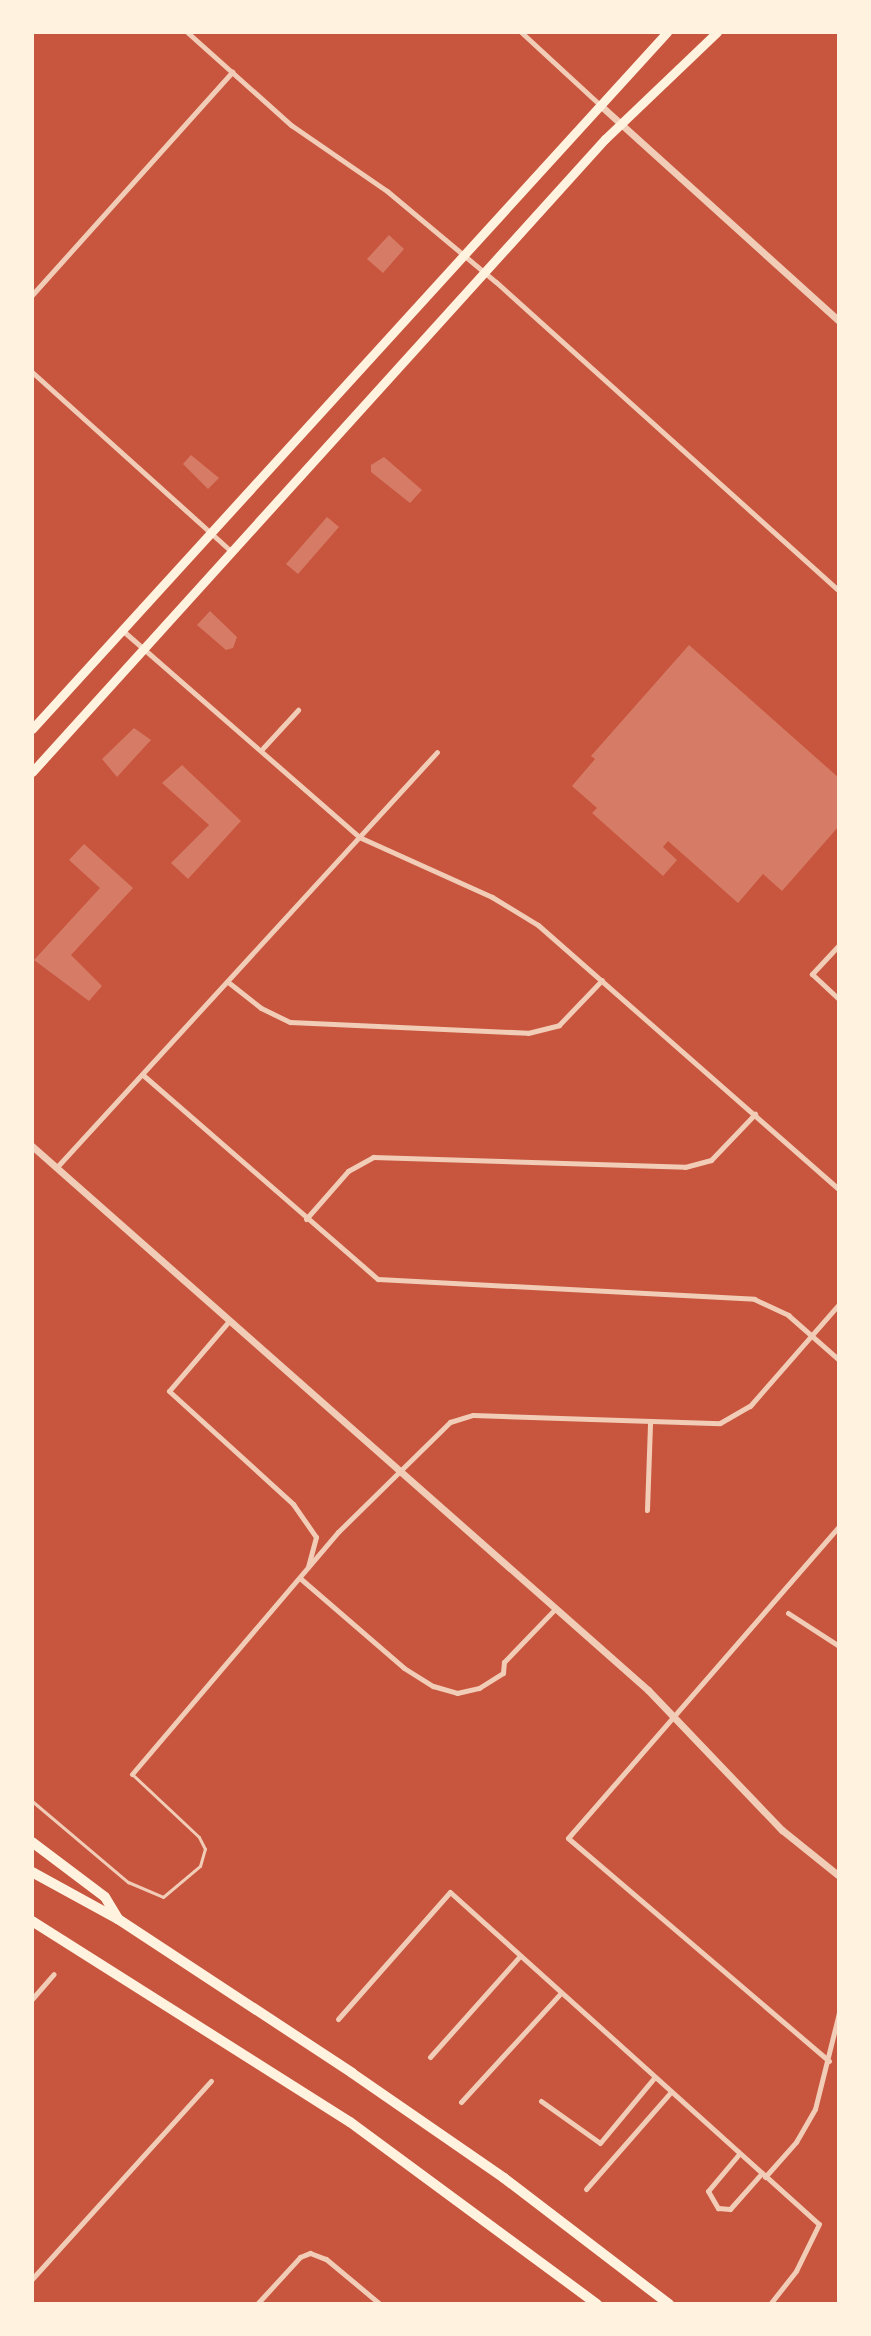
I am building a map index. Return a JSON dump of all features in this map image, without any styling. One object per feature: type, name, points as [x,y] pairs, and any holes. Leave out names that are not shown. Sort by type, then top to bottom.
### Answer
[{"type":"highway","points":[[32,1842],[105,1897],[118,1919]]},
{"type":"highway","points":[[32,1872],[118,1919],[433,2128],[669,2304]]},
{"type":"highway","points":[[32,1921],[350,2122],[597,2304]]},
{"type":"main road","points":[[32,729],[667,32]]},
{"type":"main road","points":[[32,772],[230,550],[619,125],[717,32]]},
{"type":"street","points":[[187,32],[291,125],[397,200],[484,272],[839,591]]},
{"type":"street","points":[[521,32],[619,125],[839,321]]},
{"type":"street","points":[[32,295],[232,72]]},
{"type":"street","points":[[32,372],[230,550]]},
{"type":"street","points":[[120,629],[263,748],[359,837],[521,913],[602,980],[839,1189]]},
{"type":"street","points":[[263,748],[298,710]]},
{"type":"street","points":[[56,1168],[437,752]]},
{"type":"street","points":[[839,945],[812,974],[839,999]]},
{"type":"street","points":[[228,982],[261,1008],[300,1023],[528,1033],[559,1025],[602,980]]},
{"type":"street","points":[[143,1075],[365,1271],[386,1281],[754,1299],[777,1308],[839,1360]]},
{"type":"street","points":[[306,1219],[348,1171],[373,1157],[685,1167],[711,1160],[755,1114]]},
{"type":"street","points":[[32,1146],[673,1714],[782,1830],[839,1876]]},
{"type":"street","points":[[132,1774],[338,1532],[438,1430],[463,1417],[710,1424],[733,1418],[839,1304]]},
{"type":"street","points":[[229,1321],[169,1391],[253,1473],[277,1488],[311,1529],[317,1546],[301,1579]]},
{"type":"street","points":[[647,1510],[650,1422]]},
{"type":"street","points":[[829,2061],[568,1838],[839,1526]]},
{"type":"street","points":[[301,1579],[404,1668],[433,1686],[457,1693],[479,1688],[503,1673],[504,1662],[554,1610]]},
{"type":"street","points":[[788,1613],[839,1646]]},
{"type":"street","points":[[338,2019],[450,1892],[819,2224],[796,2271],[770,2304]]},
{"type":"street","points":[[430,2057],[520,1956]]},
{"type":"street","points":[[32,1999],[54,1974]]},
{"type":"street","points":[[461,2102],[561,1993]]},
{"type":"street","points":[[739,2154],[708,2191],[718,2208],[730,2209],[805,2129],[829,2061],[839,2013]]},
{"type":"street","points":[[541,2101],[600,2143],[654,2078]]},
{"type":"street","points":[[32,2279],[211,2081]]},
{"type":"street","points":[[586,2189],[670,2093]]},
{"type":"street","points":[[257,2304],[300,2257],[310,2253],[326,2259],[380,2304]]},
{"type":"lane","points":[[32,1801],[128,1882],[163,1897],[200,1866],[205,1849],[199,1837],[132,1774]]},
{"type":"building","points":[[389,235],[404,249],[383,273],[367,259]]},
{"type":"building","points":[[191,455],[219,478],[208,489],[183,464]]},
{"type":"building","points":[[384,457],[422,490],[410,503],[371,472],[371,465]]},
{"type":"building","points":[[327,517],[339,527],[298,574],[286,564]]},
{"type":"building","points":[[210,611],[237,637],[233,648],[226,650],[197,625]]},
{"type":"building","points":[[689,645],[839,778],[839,826],[782,891],[763,874],[738,903],[668,841],[663,847],[677,860],[663,876],[592,813],[597,808],[572,786],[595,759],[591,756]]},
{"type":"building","points":[[134,728],[151,740],[117,777],[102,759]]},
{"type":"building","points":[[182,765],[241,821],[188,879],[171,863],[209,825],[162,783]]},
{"type":"building","points":[[84,844],[133,888],[71,955],[102,986],[89,1001],[34,960],[100,888],[69,860]]}]
